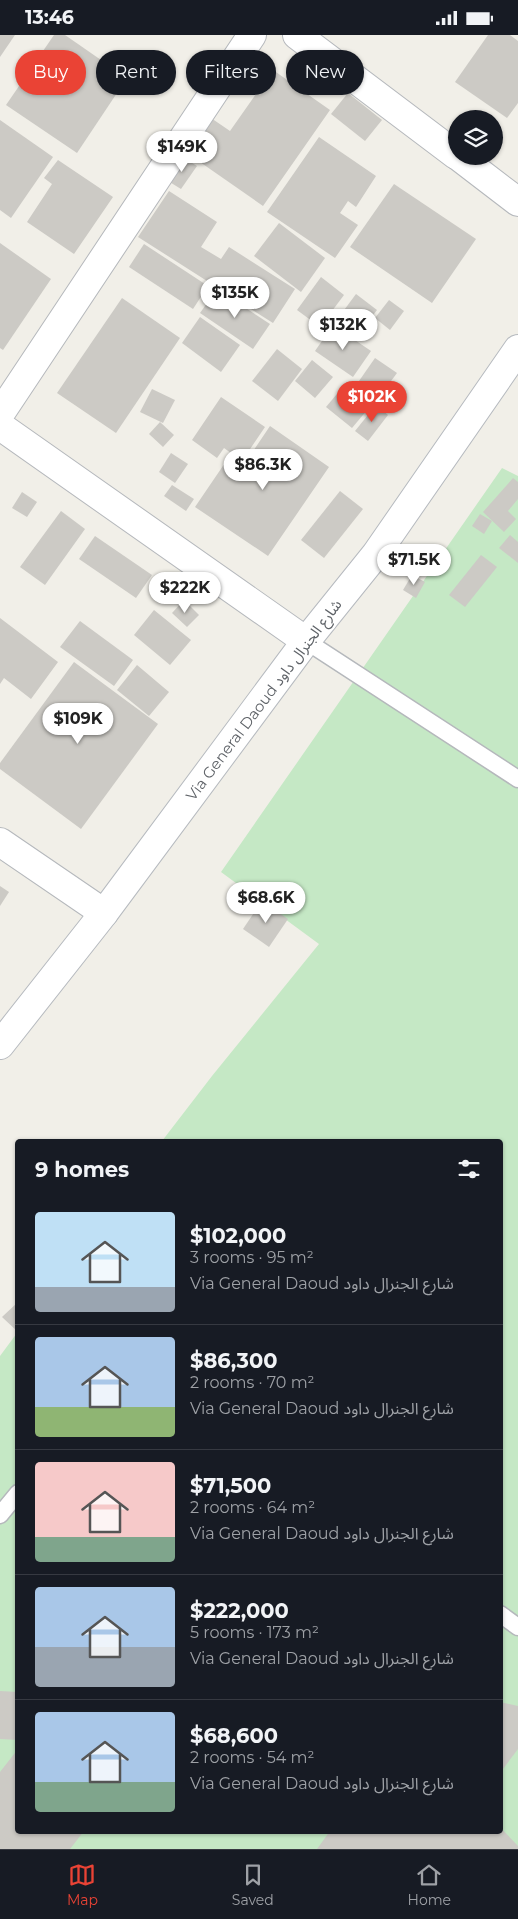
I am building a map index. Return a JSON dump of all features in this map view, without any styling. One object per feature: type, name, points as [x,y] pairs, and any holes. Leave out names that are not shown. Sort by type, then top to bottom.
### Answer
[{"type":"street","points":[[0,414],[252,35]]},
{"type":"street","points":[[297,35],[448,149]]},
{"type":"street","points":[[469,165],[518,202]]},
{"type":"street","name":"Via General Daoud شارع الجنرال داود","points":[[0,1045],[104,913],[306,641],[376,554],[514,362]]},
{"type":"street","points":[[0,426],[306,641]]},
{"type":"street","points":[[0,842],[104,913]]},
{"type":"lane","points":[[306,641],[518,779]]},
{"type":"lane","points":[[0,1515],[15,1497]]},
{"type":"lane","points":[[503,1616],[518,1627]]},
{"type":"green space","points":[[502,468],[518,476],[518,1849],[0,1849],[0,1356],[15,1336],[15,1834],[503,1834],[503,1139],[164,1139],[319,944],[221,872]]},
{"type":"building","points":[[0,35],[15,35],[0,57]]},
{"type":"building","points":[[54,35],[65,35],[96,56],[96,95],[116,95],[77,153],[6,105],[15,92],[15,95],[86,95],[86,50],[44,50]]},
{"type":"building","points":[[488,35],[510,35],[518,41],[518,103],[507,118],[503,115],[503,110],[495,110],[455,82]]},
{"type":"building","points":[[276,72],[286,79],[286,95],[309,95],[330,110],[263,206],[187,153],[211,118],[230,131],[255,95],[276,95]]},
{"type":"building","points":[[346,95],[351,95],[382,120],[365,141],[331,114]]},
{"type":"building","points":[[0,120],[53,157],[11,218],[0,210]]},
{"type":"building","points":[[319,137],[376,176],[356,207],[348,201],[340,213],[358,225],[335,258],[267,212]]},
{"type":"building","points":[[184,158],[197,166],[181,189],[168,181]]},
{"type":"building","points":[[58,160],[113,197],[74,254],[27,222],[52,184],[44,178]]},
{"type":"building","points":[[394,184],[476,239],[432,303],[350,247]]},
{"type":"building","points":[[169,191],[217,222],[201,247],[221,259],[229,247],[295,289],[273,323],[138,237]]},
{"type":"building","points":[[279,223],[325,258],[301,292],[254,256]]},
{"type":"building","points":[[0,243],[51,279],[3,350],[0,348]]},
{"type":"building","points":[[144,244],[208,286],[193,309],[129,267]]},
{"type":"building","points":[[321,277],[344,295],[320,327],[297,310]]},
{"type":"building","points":[[217,289],[270,324],[253,349],[200,313]]},
{"type":"building","points":[[356,294],[377,310],[357,336],[336,321]]},
{"type":"building","points":[[122,298],[180,338],[116,433],[57,393]]},
{"type":"building","points":[[389,300],[404,311],[390,330],[375,318]]},
{"type":"building","points":[[200,317],[240,345],[221,372],[182,343]]},
{"type":"building","points":[[333,325],[371,351],[353,377],[315,351]]},
{"type":"building","points":[[277,349],[302,369],[278,401],[252,381]]},
{"type":"building","points":[[375,358],[397,373],[380,396],[359,381]]},
{"type":"building","points":[[312,360],[333,377],[315,398],[295,381]]},
{"type":"building","points":[[347,382],[373,403],[352,428],[326,407]]},
{"type":"building","points":[[152,389],[175,400],[163,423],[140,412]]},
{"type":"building","points":[[221,397],[265,427],[242,461],[224,448],[217,458],[192,440]]},
{"type":"building","points":[[376,405],[388,415],[368,441],[355,431]]},
{"type":"building","points":[[160,422],[174,435],[163,447],[149,434]]},
{"type":"building","points":[[270,426],[329,467],[268,556],[195,507],[229,457],[243,466]]},
{"type":"building","points":[[171,453],[188,464],[175,483],[159,472]]},
{"type":"building","points":[[513,478],[518,482],[518,499],[508,511],[516,519],[504,532],[483,512]]},
{"type":"building","points":[[172,485],[194,499],[186,511],[164,496]]},
{"type":"building","points":[[340,491],[363,509],[324,558],[301,540]]},
{"type":"building","points":[[22,492],[37,502],[27,517],[12,508]]},
{"type":"building","points":[[61,511],[85,529],[45,585],[20,567]]},
{"type":"building","points":[[480,514],[492,521],[484,534],[472,526]]},
{"type":"building","points":[[510,535],[518,542],[518,563],[499,548]]},
{"type":"building","points":[[95,536],[152,575],[136,598],[79,559]]},
{"type":"building","points":[[481,555],[497,567],[465,607],[449,595]]},
{"type":"building","points":[[412,575],[425,582],[416,598],[403,590]]},
{"type":"building","points":[[184,600],[199,615],[187,627],[172,613]]},
{"type":"building","points":[[154,610],[191,640],[170,665],[134,635]]},
{"type":"building","points":[[0,618],[58,662],[31,699],[4,678],[0,684]]},
{"type":"building","points":[[80,621],[133,660],[114,686],[60,647]]},
{"type":"building","points":[[74,662],[158,724],[81,829],[0,769],[0,763]]},
{"type":"building","points":[[137,665],[169,692],[149,716],[117,690]]},
{"type":"building","points":[[0,886],[9,892],[0,906]]},
{"type":"building","points":[[262,901],[288,919],[269,947],[243,929]]},
{"type":"building","points":[[15,1305],[15,1329],[2,1317]]},
{"type":"building","points":[[0,1691],[15,1692],[15,1740],[0,1739]]},
{"type":"building","points":[[503,1703],[518,1706],[518,1749],[503,1769]]},
{"type":"building","points":[[15,1753],[15,1834],[82,1834],[70,1849],[0,1849],[0,1772]]},
{"type":"building","points":[[503,1830],[518,1846],[518,1849],[317,1849],[328,1834],[503,1834]]}]
